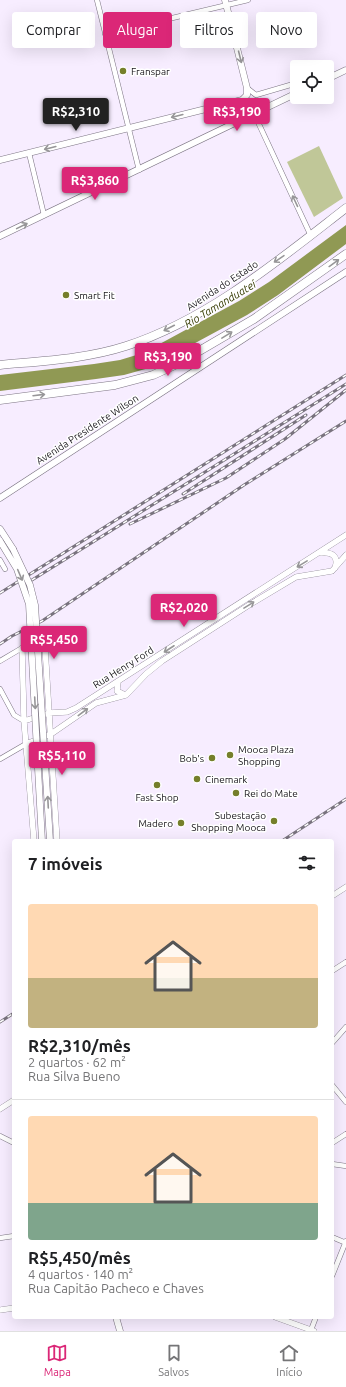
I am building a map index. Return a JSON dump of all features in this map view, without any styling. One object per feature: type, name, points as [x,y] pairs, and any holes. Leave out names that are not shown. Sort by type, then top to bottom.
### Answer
[{"type":"highway","name":"Avenida do Estado","points":[[0,365],[84,355],[114,350],[139,342],[206,309],[311,236],[346,208]]},
{"type":"highway","points":[[0,400],[115,385],[153,375],[177,364],[254,319],[346,254]]},
{"type":"main road","points":[[0,160],[242,100],[247,95],[247,88],[226,3]]},
{"type":"main road","points":[[334,76],[346,70]]},
{"type":"main road","points":[[0,236],[290,96]]},
{"type":"main road","name":"Avenida Presidente Wilson","points":[[0,498],[346,272]]},
{"type":"main road","points":[[0,529],[23,566],[35,605],[50,839]]},
{"type":"main road","points":[[0,541],[17,569],[29,604],[42,839]]},
{"type":"main road","points":[[117,1319],[120,1331]]},
{"type":"street","points":[[96,0],[103,26]]},
{"type":"street","points":[[172,17],[226,3],[248,0]]},
{"type":"street","points":[[108,48],[139,170]]},
{"type":"street","points":[[247,88],[254,94],[258,95],[290,85]]},
{"type":"street","points":[[242,100],[250,105],[311,236]]},
{"type":"street","points":[[29,153],[44,215]]},
{"type":"street","name":"Rua Henry Ford","points":[[24,721],[49,713],[61,714],[71,711],[236,604],[321,553],[346,535]]},
{"type":"street","points":[[321,553],[328,552],[334,555],[336,559],[335,568]]},
{"type":"street","points":[[0,759],[26,744],[51,734],[93,704],[126,695],[146,674],[162,662],[276,588],[302,575],[328,572],[335,568],[346,555]]},
{"type":"street","points":[[0,560],[5,569]]},
{"type":"street","points":[[0,661],[22,648],[44,646],[57,839]]},
{"type":"street","points":[[22,648],[24,721],[34,839]]},
{"type":"street","points":[[118,681],[117,691],[126,695]]},
{"type":"street","points":[[0,689],[14,715],[24,721]]},
{"type":"street","points":[[334,895],[346,887]]},
{"type":"street","points":[[334,970],[346,962]]},
{"type":"street","points":[[334,1041],[346,1026]]},
{"type":"street","points":[[334,1087],[346,1102]]},
{"type":"street","points":[[0,1109],[12,1101]]},
{"type":"street","points":[[334,1142],[346,1134]]},
{"type":"street","points":[[0,1136],[12,1142]]},
{"type":"street","points":[[334,1164],[346,1166]]},
{"type":"street","points":[[0,1238],[12,1236]]},
{"type":"street","points":[[334,1239],[346,1242],[334,1271]]},
{"type":"street","points":[[0,1310],[12,1308]]},
{"type":"street","points":[[281,1319],[312,1330],[315,1319]]},
{"type":"shaded area","points":[[319,146],[343,198],[314,217],[287,162]]},
{"type":"shaded area","name":"Rio Tamanduateí","points":[[346,225],[346,244],[278,295],[247,315],[149,368],[124,375],[0,391],[0,375],[120,360],[143,353],[239,301],[269,282]]},
{"type":"railway","points":[[0,593],[346,375]]},
{"type":"railway","points":[[24,585],[346,384]]},
{"type":"railway","points":[[130,524],[226,478],[285,439],[346,390]]},
{"type":"railway","points":[[183,494],[306,415]]},
{"type":"railway","points":[[0,644],[12,636],[42,621],[244,485],[346,421]]},
{"type":"railway","points":[[285,839],[346,799]]},
{"type":"railway","points":[[0,1022],[12,1014]]},
{"type":"place","name":"Franspar","points":[[123,71]]},
{"type":"place","name":"Smart Fit","points":[[66,295]]},
{"type":"place","name":"Mooca Plaza Shopping","points":[[230,755]]},
{"type":"place","name":"Bob's","points":[[212,758]]},
{"type":"place","name":"Cinemark","points":[[197,779]]},
{"type":"place","name":"Fast Shop","points":[[157,785]]},
{"type":"place","name":"Rei do Mate","points":[[236,793]]},
{"type":"place","name":"Subestação Shopping Mooca","points":[[274,821]]},
{"type":"place","name":"Madero","points":[[181,823]]}]
